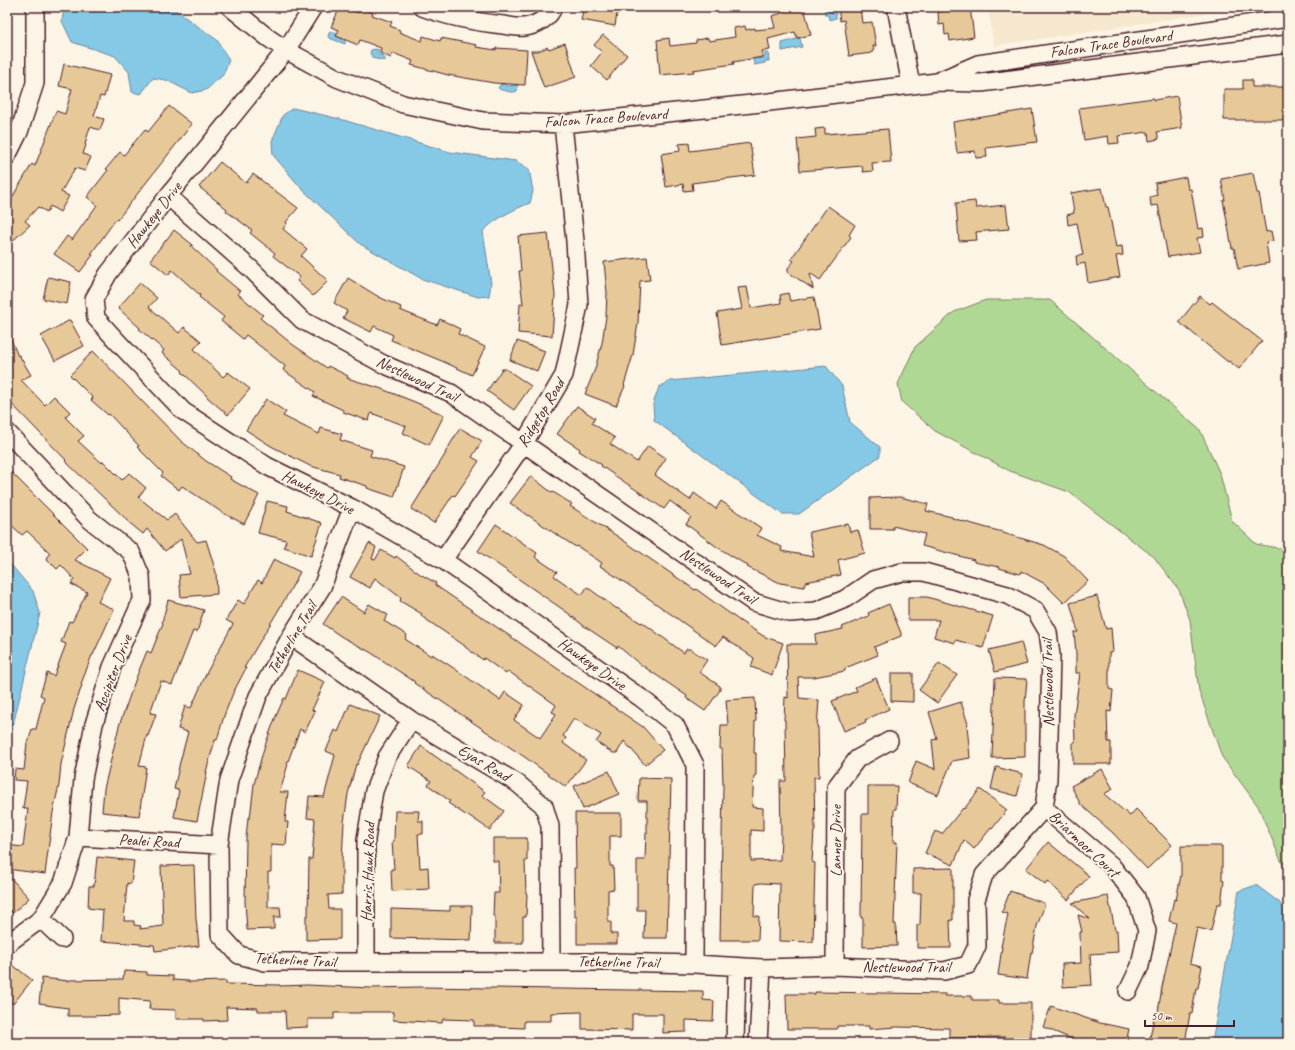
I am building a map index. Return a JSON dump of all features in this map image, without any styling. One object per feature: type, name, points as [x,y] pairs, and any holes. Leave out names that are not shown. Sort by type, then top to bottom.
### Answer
[{"type":"street","points":[[7,156],[19,132],[35,82],[35,7]]},
{"type":"street","name":"Falcon Trace Boulevard","points":[[230,7],[267,37],[286,50],[337,78],[403,104],[483,121],[563,124],[762,103],[937,82],[981,83],[1288,44]]},
{"type":"street","name":"Hawkeye Drive","points":[[313,7],[286,50],[168,196],[108,274],[94,299],[96,318],[183,411],[267,466],[352,508],[443,560],[641,698],[675,725],[695,765],[694,964]]},
{"type":"street","points":[[422,7],[442,14],[482,23],[525,27],[540,22],[552,12],[552,7]]},
{"type":"street","points":[[896,7],[911,85]]},
{"type":"street","name":"Falcon Trace Boulevard","points":[[937,82],[978,64],[1288,18]]},
{"type":"street","name":"Ridgetop Road","points":[[443,560],[524,443],[564,375],[579,305],[575,241],[563,124]]},
{"type":"street","name":"Nestlewood Trail","points":[[168,196],[251,269],[302,320],[383,364],[451,393],[753,602],[790,613],[816,611],[844,599],[873,580],[902,572],[924,572],[1007,595],[1035,610],[1048,632],[1051,655],[1048,779],[1044,808],[984,875],[976,900],[977,946],[968,965],[944,971],[835,966],[762,968]]},
{"type":"street","name":"Accipiter Drive","points":[[7,432],[89,519],[131,552],[141,576],[142,600],[112,668],[94,724],[83,779],[78,837],[63,883],[41,919],[7,944]]},
{"type":"street","name":"Tetherline Trail","points":[[352,508],[322,587],[291,636],[258,696],[229,780],[219,845],[220,934],[239,955],[265,962],[611,962],[694,964],[762,968]]},
{"type":"street","name":"Eyas Road","points":[[291,636],[411,720],[517,783],[544,806],[550,826],[551,962]]},
{"type":"street","name":"Harris Hawk Road","points":[[366,962],[366,839],[374,791],[387,757],[411,720]]},
{"type":"street","name":"Lanner Drive","points":[[835,966],[836,787],[857,759],[888,741]]},
{"type":"street","name":"Briarmoor Court","points":[[1044,808],[1111,865],[1136,897],[1147,931],[1140,966],[1128,991]]},
{"type":"street","name":"Pealei Road","points":[[78,837],[219,845]]},
{"type":"street","points":[[41,919],[62,939]]},
{"type":"street","points":[[735,1043],[737,967]]},
{"type":"street","points":[[758,1043],[762,968]]},
{"type":"shaded area","points":[[988,7],[1248,7],[994,46]]},
{"type":"green space","points":[[986,300],[1050,300],[1200,430],[1220,474],[1232,521],[1256,544],[1288,550],[1288,877],[1258,806],[1222,757],[1199,691],[1190,620],[1179,590],[1154,557],[1069,492],[1010,471],[935,431],[902,402],[898,384],[915,347],[954,312]]},
{"type":"water","points":[[64,7],[171,7],[217,40],[229,60],[223,75],[206,90],[192,93],[166,80],[153,78],[141,94],[132,92],[129,72],[115,56],[72,42],[62,21]]},
{"type":"water","points":[[825,7],[831,7],[832,13],[836,13],[836,18],[829,20],[828,15],[825,15]]},
{"type":"water","points":[[330,31],[337,33],[336,36],[345,40],[345,44],[329,38],[328,36]]},
{"type":"water","points":[[800,38],[802,47],[782,51],[782,43]]},
{"type":"water","points":[[371,50],[379,50],[378,54],[385,57],[385,61],[372,58],[372,55],[370,54]]},
{"type":"water","points":[[765,53],[768,53],[769,61],[754,65],[753,59],[764,58]]},
{"type":"water","points":[[503,84],[508,86],[518,85],[517,91],[511,92],[498,88]]},
{"type":"water","points":[[293,108],[340,119],[450,152],[516,161],[529,169],[533,191],[530,203],[505,215],[483,231],[491,284],[489,296],[478,297],[422,279],[360,244],[301,188],[273,155],[272,141],[283,115]]},
{"type":"water","points":[[826,366],[842,386],[850,422],[880,447],[880,456],[799,514],[782,514],[654,420],[653,404],[659,387],[670,381]]},
{"type":"water","points":[[7,560],[33,591],[40,613],[7,750]]},
{"type":"water","points":[[1256,885],[1280,903],[1288,917],[1288,1043],[1212,1043],[1239,891]]},
{"type":"building","points":[[340,7],[359,13],[361,8],[373,13],[372,15],[392,22],[390,26],[400,30],[399,32],[422,41],[423,36],[440,41],[441,38],[477,45],[476,47],[496,50],[496,48],[527,50],[525,85],[494,83],[448,75],[411,65],[413,61],[393,53],[391,58],[380,53],[381,48],[360,40],[358,45],[336,36],[339,30],[331,27]]},
{"type":"building","points":[[584,7],[618,7],[615,26],[581,20]]},
{"type":"building","points":[[791,7],[804,7],[811,35],[797,38],[795,32],[768,39],[770,50],[762,51],[763,57],[733,62],[734,64],[693,70],[694,72],[660,75],[657,40],[669,38],[670,46],[696,43],[696,40],[708,38],[709,41],[735,37],[734,28],[745,26],[746,30],[755,28],[755,30],[775,28],[772,16],[782,13],[782,11],[791,9]]},
{"type":"building","points":[[838,7],[860,7],[862,23],[872,22],[876,46],[873,46],[874,51],[872,51],[872,53],[849,56],[844,20],[840,21]]},
{"type":"building","points":[[970,7],[974,37],[950,41],[949,34],[945,35],[944,24],[939,25],[938,12]]},
{"type":"building","points":[[603,35],[627,55],[607,80],[591,66],[602,52],[594,45]]},
{"type":"building","points":[[565,43],[576,77],[544,88],[531,51],[538,51],[548,47],[549,49]]},
{"type":"building","points":[[64,64],[110,75],[104,97],[100,96],[94,116],[104,119],[100,130],[90,127],[83,154],[91,157],[85,171],[75,168],[61,192],[69,196],[60,212],[50,206],[47,212],[38,207],[25,221],[30,225],[7,246],[7,206],[32,164],[35,166],[56,111],[65,114],[72,89],[59,86]]},
{"type":"building","points":[[1243,80],[1252,80],[1252,87],[1288,87],[1288,120],[1224,120],[1224,89],[1243,89]]},
{"type":"building","points":[[1177,96],[1182,128],[1157,132],[1159,139],[1149,141],[1148,132],[1118,136],[1119,143],[1109,144],[1108,136],[1084,140],[1079,108]]},
{"type":"building","points":[[169,106],[192,124],[117,220],[116,219],[91,254],[93,255],[80,272],[54,254],[67,236],[72,240],[97,205],[87,197],[108,170],[106,169],[120,152],[124,155],[145,129],[148,132]]},
{"type":"building","points":[[1032,109],[1037,142],[986,148],[987,157],[976,158],[975,151],[957,153],[953,122]]},
{"type":"building","points":[[825,128],[825,134],[888,129],[891,162],[872,163],[873,171],[863,172],[862,166],[800,171],[797,139],[816,137],[815,129]]},
{"type":"building","points":[[689,143],[690,151],[750,143],[755,175],[692,183],[693,190],[684,191],[683,184],[666,187],[661,154],[680,151],[679,144]]},
{"type":"building","points":[[220,162],[246,183],[253,174],[298,208],[286,222],[287,223],[283,229],[307,249],[301,256],[328,281],[313,296],[297,281],[300,277],[273,256],[275,253],[250,233],[252,230],[226,211],[227,209],[199,187]]},
{"type":"building","points":[[1253,173],[1257,193],[1259,193],[1266,232],[1271,231],[1273,241],[1266,242],[1269,263],[1238,269],[1234,248],[1232,248],[1223,200],[1225,200],[1221,179]]},
{"type":"building","points":[[1186,177],[1188,189],[1191,189],[1198,229],[1203,228],[1204,237],[1197,238],[1200,252],[1168,257],[1158,205],[1151,206],[1150,197],[1157,195],[1155,183]]},
{"type":"building","points":[[1102,188],[1106,207],[1108,207],[1116,247],[1122,246],[1123,255],[1116,256],[1120,277],[1088,283],[1085,263],[1077,265],[1076,256],[1083,255],[1077,223],[1068,225],[1067,215],[1074,213],[1071,193]]},
{"type":"building","points":[[975,201],[976,208],[1006,205],[1009,229],[976,232],[977,240],[959,241],[956,203]]},
{"type":"building","points":[[828,206],[855,225],[849,235],[851,237],[820,280],[810,273],[813,289],[788,272],[788,268],[794,261],[791,259]]},
{"type":"building","points":[[174,230],[193,245],[191,246],[217,270],[216,271],[240,291],[238,294],[263,315],[260,318],[292,344],[327,368],[328,366],[348,376],[347,378],[379,388],[444,415],[429,445],[403,433],[406,426],[371,413],[369,421],[343,412],[343,410],[313,396],[315,392],[283,370],[285,366],[246,335],[243,339],[221,321],[224,317],[199,297],[200,295],[172,270],[168,275],[150,260]]},
{"type":"building","points":[[548,233],[555,295],[552,336],[518,333],[520,304],[523,304],[519,271],[521,271],[518,236]]},
{"type":"building","points":[[647,257],[650,280],[640,281],[638,323],[633,355],[624,385],[625,386],[616,406],[585,394],[595,369],[602,343],[606,316],[607,293],[604,262]]},
{"type":"building","points":[[48,277],[71,282],[67,304],[43,299]]},
{"type":"building","points":[[348,278],[379,297],[401,307],[400,310],[437,325],[440,319],[460,329],[458,334],[485,347],[472,375],[391,340],[393,335],[374,326],[371,332],[343,318],[347,311],[334,303]]},
{"type":"building","points":[[140,283],[157,298],[149,307],[179,333],[184,327],[201,341],[194,349],[223,377],[228,372],[250,389],[228,415],[207,397],[182,372],[183,371],[162,353],[164,350],[139,329],[140,328],[118,308]]},
{"type":"building","points":[[747,287],[751,308],[781,303],[780,295],[788,293],[790,301],[814,297],[820,329],[722,345],[717,313],[742,309],[738,288]]},
{"type":"building","points":[[1200,296],[1210,304],[1212,302],[1262,341],[1239,369],[1229,361],[1228,362],[1179,322]]},
{"type":"building","points":[[70,320],[84,346],[55,361],[41,336]]},
{"type":"building","points":[[7,330],[18,356],[19,355],[31,375],[21,380],[45,405],[54,396],[70,412],[65,417],[84,436],[78,441],[102,463],[103,461],[122,480],[129,473],[146,488],[138,497],[167,520],[174,515],[174,513],[197,542],[206,540],[216,572],[217,594],[181,597],[179,575],[190,574],[181,539],[165,551],[147,529],[143,534],[126,520],[65,461],[66,460],[7,399]]},
{"type":"building","points":[[517,341],[545,351],[537,371],[510,360]]},
{"type":"building","points":[[93,351],[181,441],[206,461],[231,477],[230,479],[259,495],[244,524],[223,513],[182,486],[179,490],[161,476],[163,473],[137,447],[139,446],[109,414],[108,415],[91,400],[93,398],[70,375]]},
{"type":"building","points":[[502,369],[506,369],[531,386],[514,410],[487,391]]},
{"type":"building","points":[[266,399],[286,412],[283,416],[319,434],[321,428],[342,434],[340,440],[372,450],[370,456],[404,467],[394,497],[339,477],[340,474],[310,466],[271,446],[246,430]]},
{"type":"building","points":[[577,406],[595,418],[592,423],[615,438],[610,444],[637,462],[648,446],[666,458],[655,475],[690,500],[694,493],[716,509],[721,501],[761,528],[757,535],[782,547],[781,551],[814,557],[809,532],[848,524],[850,532],[858,530],[865,553],[838,560],[841,575],[805,582],[804,587],[780,583],[747,567],[748,566],[717,547],[686,524],[691,517],[670,501],[664,509],[601,466],[602,465],[579,451],[580,449],[557,434]]},
{"type":"building","points":[[460,428],[482,441],[472,457],[479,461],[434,523],[411,509]]},
{"type":"building","points":[[7,468],[87,548],[75,560],[110,578],[98,602],[114,609],[92,655],[81,684],[82,685],[74,709],[61,764],[45,874],[7,869],[7,845],[23,847],[28,809],[23,808],[27,781],[14,780],[15,769],[24,770],[27,743],[32,729],[36,729],[44,697],[40,695],[47,673],[54,676],[66,644],[61,642],[69,621],[72,622],[87,592],[71,584],[74,579],[61,565],[57,569],[46,558],[50,553],[27,531],[22,535],[7,521]]},
{"type":"building","points":[[531,476],[552,493],[553,492],[572,504],[570,506],[617,536],[695,590],[696,589],[740,621],[765,637],[783,643],[772,675],[751,667],[754,658],[723,637],[716,646],[600,566],[602,563],[510,503]]},
{"type":"building","points":[[900,497],[928,504],[926,511],[952,517],[1044,545],[1064,556],[1088,581],[1064,603],[1045,584],[1021,571],[1020,574],[922,546],[925,534],[893,526],[893,529],[870,529],[870,498]]},
{"type":"building","points":[[267,501],[288,506],[287,511],[322,523],[311,556],[284,547],[286,540],[258,533]]},
{"type":"building","points":[[496,524],[537,553],[535,557],[557,572],[554,576],[582,595],[587,587],[617,609],[641,623],[642,622],[684,653],[686,649],[690,649],[707,660],[699,672],[720,686],[720,690],[705,711],[686,698],[687,696],[637,662],[618,646],[617,648],[584,626],[568,613],[478,551]]},
{"type":"building","points":[[369,543],[376,547],[372,559],[375,560],[381,550],[395,558],[396,556],[420,574],[436,583],[435,585],[643,727],[663,750],[645,765],[624,741],[617,753],[613,753],[596,742],[601,735],[574,718],[563,736],[566,738],[563,743],[586,760],[566,787],[526,758],[414,683],[415,682],[370,652],[342,637],[323,624],[341,597],[364,612],[369,604],[388,615],[384,621],[407,635],[405,639],[431,656],[432,654],[500,700],[505,692],[524,705],[514,720],[540,738],[556,714],[552,712],[556,705],[508,671],[506,674],[484,658],[483,660],[421,616],[422,614],[400,601],[401,598],[375,578],[370,588],[350,577]]},
{"type":"building","points":[[274,559],[300,572],[244,668],[246,668],[233,693],[217,740],[215,740],[206,772],[197,821],[174,817],[179,790],[174,789],[188,732],[178,729],[185,706],[191,708],[207,672],[233,624],[226,620],[238,600],[244,604],[258,580],[262,583]]},
{"type":"building","points":[[1097,596],[1106,629],[1111,628],[1113,652],[1109,653],[1109,689],[1113,690],[1111,712],[1107,711],[1108,742],[1111,742],[1111,764],[1073,764],[1073,742],[1075,742],[1074,715],[1080,673],[1076,673],[1074,632],[1078,632],[1070,603]]},
{"type":"building","points":[[908,597],[927,597],[993,616],[983,648],[956,640],[955,643],[934,637],[939,620],[908,620]]},
{"type":"building","points":[[168,600],[204,610],[197,632],[193,631],[172,685],[161,681],[150,713],[156,714],[148,736],[147,735],[139,766],[146,767],[139,816],[102,812],[104,789],[119,726],[147,651],[151,653],[163,623]]},
{"type":"building","points":[[889,604],[901,636],[874,647],[878,655],[845,668],[845,671],[814,677],[798,677],[799,698],[819,700],[817,727],[819,777],[814,777],[815,831],[812,862],[815,863],[813,942],[779,941],[780,884],[761,883],[755,884],[754,916],[759,916],[758,940],[720,940],[723,786],[722,749],[720,749],[721,725],[728,725],[726,700],[755,698],[756,721],[754,753],[756,753],[756,775],[754,776],[752,807],[763,808],[763,831],[751,830],[751,861],[780,860],[780,781],[786,781],[784,720],[785,697],[788,698],[787,644],[816,644],[815,635],[843,629],[842,627],[869,616],[868,613]]},
{"type":"building","points":[[1021,642],[1027,664],[995,672],[989,650]]},
{"type":"building","points":[[939,663],[957,675],[937,703],[919,690]]},
{"type":"building","points":[[298,670],[325,682],[312,710],[315,711],[305,732],[300,729],[287,764],[280,792],[288,792],[285,822],[288,822],[286,845],[271,844],[271,872],[268,872],[268,907],[280,907],[281,917],[274,917],[274,929],[247,930],[245,902],[246,838],[254,784],[264,748],[276,716],[284,698],[286,699]]},
{"type":"building","points":[[891,673],[913,673],[913,702],[891,701]]},
{"type":"building","points":[[876,678],[889,709],[865,720],[866,722],[844,731],[832,701],[857,691],[855,687]]},
{"type":"building","points":[[995,678],[1027,679],[1025,702],[1025,757],[992,758]]},
{"type":"building","points":[[961,702],[968,724],[970,758],[952,761],[938,795],[908,783],[916,761],[935,769],[932,740],[937,739],[929,712]]},
{"type":"building","points":[[350,704],[380,716],[357,765],[356,764],[348,794],[344,822],[342,894],[328,895],[329,909],[340,909],[340,939],[306,940],[309,859],[312,859],[315,819],[307,818],[309,796],[324,797],[335,755],[326,751],[335,730],[338,732]]},
{"type":"building","points":[[421,746],[485,792],[482,795],[504,811],[490,830],[448,803],[450,801],[428,785],[431,781],[408,766]]},
{"type":"building","points":[[996,767],[1023,774],[1017,796],[991,789]]},
{"type":"building","points":[[1102,769],[1113,789],[1104,794],[1130,816],[1136,809],[1172,845],[1147,869],[1113,833],[1081,805],[1071,786]]},
{"type":"building","points":[[609,771],[619,794],[583,809],[574,786]]},
{"type":"building","points":[[639,778],[671,779],[667,938],[644,938],[645,910],[637,910],[637,860],[645,860],[647,833],[647,801],[638,801]]},
{"type":"building","points":[[868,786],[897,786],[896,809],[894,809],[893,842],[897,842],[894,924],[896,924],[897,946],[863,947],[863,918],[861,918],[862,814],[868,814]]},
{"type":"building","points":[[980,789],[1007,810],[992,829],[991,828],[974,849],[964,840],[953,865],[925,853],[935,831],[942,834]]},
{"type":"building","points":[[395,811],[419,811],[418,821],[423,821],[423,834],[418,834],[420,868],[428,867],[429,889],[392,891],[391,869],[394,869],[392,842],[394,841]]},
{"type":"building","points":[[575,813],[621,813],[621,836],[610,836],[610,866],[613,866],[614,889],[608,890],[608,922],[611,922],[611,934],[617,934],[617,944],[577,944],[574,868],[576,868]]},
{"type":"building","points":[[493,838],[527,838],[527,861],[525,861],[527,894],[526,917],[523,917],[523,943],[495,943],[495,916],[493,916],[494,893],[499,893],[498,861],[493,861]]},
{"type":"building","points":[[1048,842],[1089,876],[1068,900],[1047,881],[1045,884],[1026,869]]},
{"type":"building","points":[[1181,846],[1222,846],[1222,880],[1224,881],[1221,904],[1217,904],[1211,931],[1197,928],[1190,963],[1202,966],[1198,988],[1196,988],[1192,1014],[1190,1013],[1185,1043],[1149,1043],[1155,1012],[1158,1012],[1176,923],[1169,921],[1174,899],[1176,900],[1181,875]]},
{"type":"building","points":[[97,857],[134,861],[131,884],[127,883],[124,921],[134,921],[134,925],[141,926],[140,929],[163,926],[161,866],[194,865],[196,919],[199,946],[155,951],[154,945],[101,941],[103,910],[88,908],[89,886],[94,886]]},
{"type":"building","points":[[953,868],[953,920],[950,920],[951,948],[917,948],[917,925],[920,925],[921,893],[913,893],[913,869]]},
{"type":"building","points":[[7,874],[29,898],[13,913],[7,907]]},
{"type":"building","points":[[1010,891],[1044,903],[1037,926],[1032,953],[1031,952],[1027,979],[998,975],[1001,947],[1008,914],[1002,912]]},
{"type":"building","points":[[1108,896],[1115,930],[1117,930],[1118,952],[1090,954],[1092,985],[1063,987],[1062,964],[1081,963],[1080,932],[1082,932],[1078,915],[1090,919],[1072,903]]},
{"type":"building","points":[[450,906],[472,906],[471,940],[391,938],[391,909],[450,911]]},
{"type":"building","points":[[14,966],[32,980],[13,1004],[7,999],[7,975]]},
{"type":"building","points":[[124,971],[147,972],[147,975],[173,976],[173,980],[189,982],[226,981],[226,984],[280,986],[307,985],[371,988],[420,987],[703,991],[703,1000],[714,1001],[713,1021],[686,1020],[686,1032],[663,1033],[663,1014],[632,1014],[632,1030],[582,1029],[582,1012],[551,1013],[551,1021],[524,1021],[524,1028],[474,1026],[474,1020],[443,1019],[442,1023],[393,1020],[393,1012],[361,1012],[334,1013],[334,1019],[308,1019],[308,1027],[286,1028],[285,1011],[258,1011],[258,1008],[226,1007],[227,1020],[204,1021],[204,1019],[176,1019],[176,1010],[149,1009],[150,1001],[119,998],[119,1015],[91,1016],[68,1016],[68,1008],[39,1003],[42,978],[69,981],[123,979]]},
{"type":"building","points":[[815,992],[946,994],[945,996],[972,996],[972,1000],[999,1000],[999,1003],[1031,1003],[1031,1038],[949,1038],[949,1028],[896,1027],[869,1029],[869,1026],[837,1026],[837,1029],[787,1029],[786,994],[815,994]]},
{"type":"building","points":[[1051,1006],[1100,1023],[1129,1029],[1126,1043],[1070,1043],[1072,1039],[1043,1027]]}]
